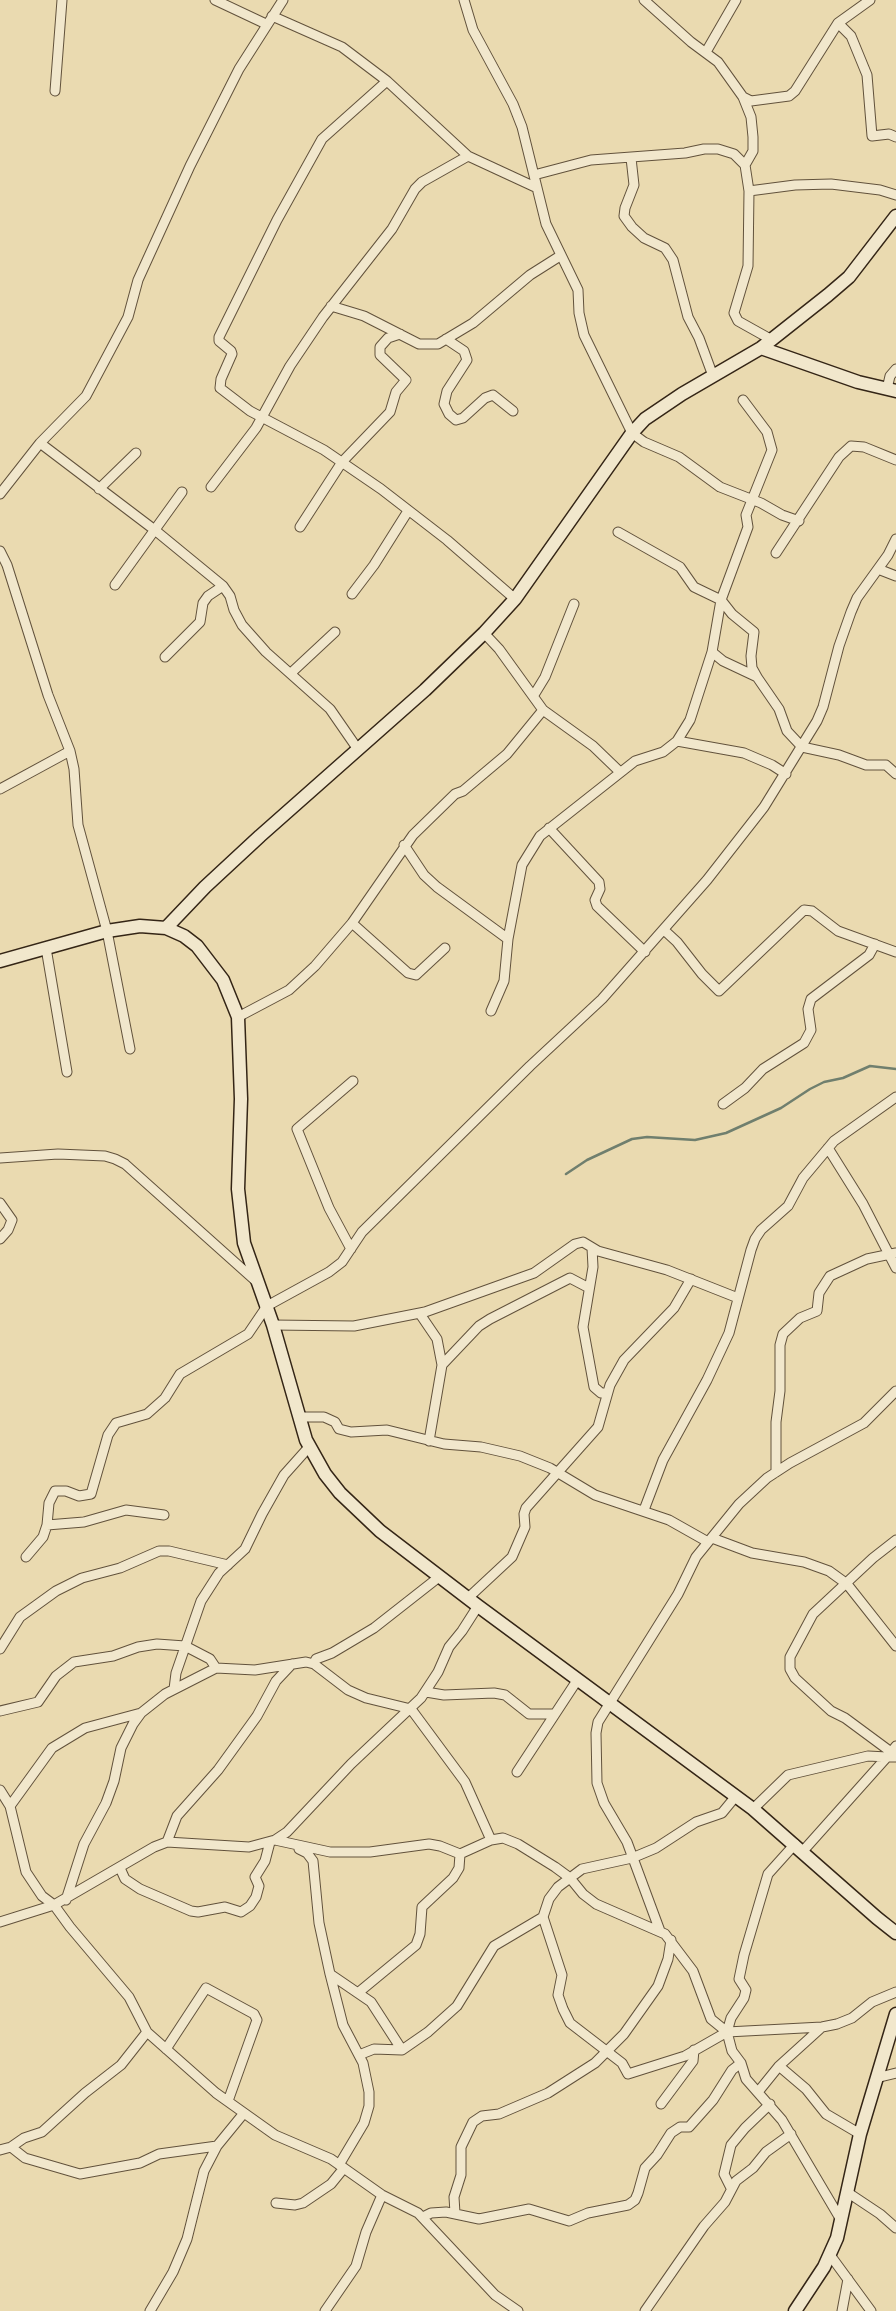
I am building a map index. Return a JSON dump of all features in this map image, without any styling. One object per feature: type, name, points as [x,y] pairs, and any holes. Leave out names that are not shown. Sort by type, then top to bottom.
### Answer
[{"type":"street","points":[[55,91],[62,0]]},
{"type":"street","points":[[215,0],[342,47],[387,81],[468,156],[536,187]]},
{"type":"street","points":[[0,494],[40,443],[86,396],[128,317],[143,268],[190,166],[239,69],[283,0]]},
{"type":"street","points":[[464,0],[473,30],[513,104],[522,127],[546,224],[578,290],[584,335],[632,433],[644,442],[679,457],[720,487],[799,521]]},
{"type":"street","points":[[644,0],[675,29],[718,62],[743,97],[751,117],[754,137],[753,151],[745,165]]},
{"type":"street","points":[[706,52],[736,0]]},
{"type":"street","points":[[743,97],[751,101],[789,96],[795,91],[838,23],[870,0]]},
{"type":"street","points":[[838,23],[851,36],[867,75],[872,136],[896,137]]},
{"type":"street","points":[[387,81],[322,139],[277,220],[219,337],[219,341],[232,354],[220,388],[227,396],[262,418],[342,462],[447,540],[515,599]]},
{"type":"street","points":[[534,176],[591,160],[718,149],[734,154],[745,165],[749,191],[748,266],[734,313],[738,321],[766,344],[858,382],[892,390],[890,376],[896,369]]},
{"type":"street","points":[[211,487],[262,418],[290,366],[331,306],[392,229],[415,190],[422,182],[468,156]]},
{"type":"street","points":[[631,158],[634,185],[624,216],[644,238],[665,248],[673,260],[688,317],[713,376]]},
{"type":"street","points":[[749,191],[795,184],[831,184],[880,190],[896,195]]},
{"type":"street","points":[[166,928],[214,879],[357,748],[425,690],[484,633],[515,599],[632,433],[645,419],[766,344],[849,277],[896,216]]},
{"type":"street","points":[[331,306],[364,316],[419,344],[438,344],[473,323],[530,275],[560,256]]},
{"type":"street","points":[[300,527],[342,462],[390,412],[396,392],[406,380],[380,355],[380,346],[388,338],[400,334]]},
{"type":"street","points":[[446,339],[464,351],[467,360],[447,391],[444,404],[449,414],[456,420],[463,418],[485,398],[493,396],[513,411]]},
{"type":"street","points":[[491,1011],[504,981],[508,939],[522,866],[533,845],[549,828],[635,761],[663,752],[677,741],[690,720],[712,652],[721,600],[748,527],[746,515],[772,450],[767,432],[743,400]]},
{"type":"street","points":[[40,443],[223,586],[242,625],[266,652],[330,709],[357,748]]},
{"type":"street","points":[[776,553],[839,457],[851,446],[864,447],[896,460]]},
{"type":"street","points":[[99,489],[136,453]]},
{"type":"street","points":[[115,585],[182,492]]},
{"type":"street","points":[[352,594],[381,555],[408,511]]},
{"type":"street","points":[[618,532],[680,567],[694,587],[721,600],[732,614],[754,632],[752,668],[779,709],[787,732],[802,747],[839,755],[866,765],[886,765],[896,774]]},
{"type":"street","points":[[26,1557],[43,1537],[49,1503],[55,1492],[66,1491],[79,1496],[91,1494],[108,1434],[116,1423],[142,1416],[152,1410],[165,1398],[180,1374],[248,1334],[267,1306],[342,1262],[362,1232],[602,999],[707,880],[764,807],[802,747],[823,707],[851,612],[896,539]]},
{"type":"street","points":[[0,551],[7,565],[48,695],[70,751],[77,794],[78,825],[107,931],[130,1049]]},
{"type":"street","points":[[878,569],[896,576]]},
{"type":"street","points":[[165,657],[200,622],[203,603],[208,596],[223,586]]},
{"type":"street","points":[[534,695],[545,677],[573,604]]},
{"type":"street","points":[[291,673],[335,632]]},
{"type":"street","points":[[484,633],[543,710],[593,746],[620,772]]},
{"type":"street","points":[[712,652],[723,661],[757,677]]},
{"type":"street","points":[[238,1017],[289,990],[315,966],[352,923],[404,845],[455,794],[466,789],[508,754],[543,710]]},
{"type":"street","points":[[677,741],[744,753],[786,774]]},
{"type":"street","points":[[0,789],[70,751]]},
{"type":"street","points":[[549,828],[599,882],[600,890],[595,901],[597,906],[645,952]]},
{"type":"street","points":[[404,845],[424,875],[508,939]]},
{"type":"street","points":[[664,930],[719,990],[804,910],[812,911],[838,931],[896,952]]},
{"type":"street","points":[[352,923],[408,973],[416,975],[445,948]]},
{"type":"street","points":[[0,961],[107,931],[141,926],[166,928],[184,936],[208,959],[223,980],[238,1017],[241,1099],[238,1207],[244,1244],[267,1306],[309,1447],[325,1474],[355,1508],[439,1577],[753,1808],[896,1933]]},
{"type":"street","points":[[723,1104],[745,1088],[763,1069],[804,1044],[811,1030],[808,1009],[811,999],[869,956],[875,944]]},
{"type":"street","points":[[46,948],[67,1072]]},
{"type":"street","points":[[351,1249],[329,1208],[297,1129],[353,1081]]},
{"type":"street","points":[[644,1510],[663,1460],[729,1333],[755,1240],[761,1230],[788,1206],[803,1178],[828,1148],[849,1129],[896,1097]]},
{"type":"street","points":[[828,1148],[893,1254],[896,1268]]},
{"type":"street","points":[[0,1158],[58,1154],[105,1156],[115,1159],[259,1284]]},
{"type":"street","points":[[0,1203],[12,1220],[0,1239]]},
{"type":"street","points":[[273,1325],[354,1326],[420,1314],[534,1273],[575,1244],[583,1242],[592,1248],[691,1279],[738,1298]]},
{"type":"street","points":[[592,1248],[593,1267],[583,1327],[591,1375],[597,1391],[607,1393]]},
{"type":"street","points":[[776,1472],[776,1422],[780,1391],[780,1345],[783,1334],[800,1318],[817,1311],[819,1293],[830,1276],[867,1259],[893,1254]]},
{"type":"street","points":[[442,1364],[479,1326],[490,1319],[570,1278],[589,1288]]},
{"type":"street","points":[[120,1868],[125,1879],[139,1889],[191,1912],[225,1906],[241,1912],[250,1906],[257,1898],[259,1886],[255,1877],[277,1841],[351,1763],[426,1692],[449,1647],[462,1631],[473,1602],[512,1557],[525,1527],[526,1508],[598,1427],[607,1393],[624,1360],[674,1308],[691,1279]]},
{"type":"street","points":[[420,1314],[437,1339],[442,1364],[429,1441]]},
{"type":"street","points":[[660,1931],[626,1842],[604,1804],[597,1783],[598,1722],[678,1594],[696,1557],[748,1494],[776,1472],[864,1423],[896,1391]]},
{"type":"street","points":[[883,1404],[896,1401]]},
{"type":"street","points":[[300,1417],[324,1417],[335,1422],[339,1429],[351,1432],[387,1430],[429,1441],[481,1447],[520,1456],[559,1473],[595,1494],[644,1510],[710,1540],[752,1553],[822,1567],[847,1584],[896,1646]]},
{"type":"street","points":[[174,1689],[176,1673],[201,1601],[219,1573],[245,1549],[284,1475],[309,1447]]},
{"type":"street","points":[[47,1525],[84,1522],[126,1510],[164,1515]]},
{"type":"street","points":[[893,1753],[845,1717],[831,1711],[794,1678],[790,1669],[790,1657],[813,1614],[896,1540]]},
{"type":"street","points":[[0,1649],[20,1617],[56,1591],[82,1578],[120,1568],[159,1551],[228,1565]]},
{"type":"street","points":[[314,1664],[316,1659],[332,1653],[374,1628],[439,1577]]},
{"type":"street","points":[[0,1711],[38,1702],[62,1670],[74,1662],[113,1656],[157,1644],[185,1646],[209,1659],[216,1668]]},
{"type":"street","points":[[167,1842],[177,1816],[218,1770],[257,1716],[276,1681],[293,1663]]},
{"type":"street","points":[[10,1806],[52,1748],[85,1728],[141,1713],[174,1689],[216,1668],[255,1670],[293,1663],[314,1664],[348,1690],[366,1698],[411,1709],[465,1782],[491,1840]]},
{"type":"street","points":[[517,1772],[578,1679]]},
{"type":"street","points":[[426,1692],[444,1695],[494,1693],[505,1695],[529,1714],[555,1714]]},
{"type":"street","points":[[66,1900],[84,1844],[106,1803],[114,1781],[121,1748],[141,1713]]},
{"type":"street","points":[[753,1808],[784,1778],[793,1773],[893,1753]]},
{"type":"street","points":[[842,2221],[791,2134],[770,2104],[746,2080],[741,2063],[732,2051],[727,2032],[731,2018],[744,1998],[746,1990],[739,1979],[768,1874],[799,1847],[893,1753]]},
{"type":"street","points":[[0,1790],[10,1806],[26,1872],[42,1896],[54,1905],[129,1997],[147,2032],[228,2101],[275,2135],[341,2167],[382,2195],[423,2217],[495,2295],[518,2311]]},
{"type":"street","points":[[736,1796],[722,1813],[696,1822],[656,1848],[632,1858],[582,1869],[558,1886],[549,1899],[543,1917],[562,1975],[558,1995],[570,2023],[622,2063],[628,2074],[674,2060],[727,2032],[822,2027],[849,2020],[872,2002],[896,1992]]},
{"type":"street","points":[[0,1922],[66,1900],[154,1847],[167,1842],[249,1847],[277,1841],[330,1852],[370,1852],[429,1844],[460,1854],[491,1840],[503,1839],[518,1844],[570,1878],[583,1894],[596,1904],[660,1931],[671,1940],[698,1981],[711,2019],[727,2032]]},
{"type":"street","points":[[276,2203],[303,2203],[331,2184],[356,2139],[369,2106],[367,2075],[344,2025],[330,1974],[319,1923],[313,1861],[307,1853],[277,1841]]},
{"type":"street","points":[[359,1992],[416,1945],[420,1934],[422,1907],[453,1878],[459,1868],[460,1854]]},
{"type":"street","points":[[359,2055],[374,2049],[402,2050],[428,2032],[457,2006],[494,1946],[543,1917]]},
{"type":"street","points":[[455,2213],[454,2197],[461,2175],[459,2154],[473,2122],[482,2116],[499,2114],[548,2093],[596,2063],[624,2034],[658,1986],[671,1940]]},
{"type":"street","points":[[330,1974],[359,1992],[379,2012],[402,2050]]},
{"type":"street","points":[[166,2049],[206,1988],[254,2014],[257,2020],[228,2101]]},
{"type":"street","points":[[794,2311],[831,2255],[842,2221],[860,2134],[896,2014]]},
{"type":"street","points":[[758,2092],[779,2066],[822,2027]]},
{"type":"street","points":[[0,2150],[42,2132],[121,2065],[147,2032]]},
{"type":"street","points":[[661,2104],[693,2061],[694,2050]]},
{"type":"street","points":[[423,2217],[431,2213],[455,2213],[479,2219],[529,2209],[569,2221],[588,2213],[628,2205],[635,2200],[645,2168],[671,2133],[680,2127],[689,2127],[741,2063]]},
{"type":"street","points":[[779,2066],[806,2089],[826,2114],[860,2134]]},
{"type":"street","points":[[876,2078],[896,2073]]},
{"type":"street","points":[[731,2188],[724,2174],[731,2145],[745,2127],[770,2104]]},
{"type":"street","points":[[150,2311],[173,2272],[187,2239],[199,2184],[217,2147],[244,2113]]},
{"type":"street","points":[[645,2311],[704,2226],[724,2202],[731,2188],[766,2152],[791,2134]]},
{"type":"street","points":[[11,2147],[26,2158],[80,2174],[140,2163],[159,2154],[217,2147]]},
{"type":"street","points":[[847,2192],[896,2228]]},
{"type":"street","points":[[325,2311],[356,2266],[366,2232],[382,2195]]},
{"type":"street","points":[[831,2255],[872,2311]]},
{"type":"street","points":[[842,2311],[848,2279]]},
{"type":"waterway","points":[[566,1174],[587,1160],[632,1139],[647,1137],[695,1140],[726,1133],[781,1108],[824,1082],[843,1078],[870,1066],[896,1069]]}]
